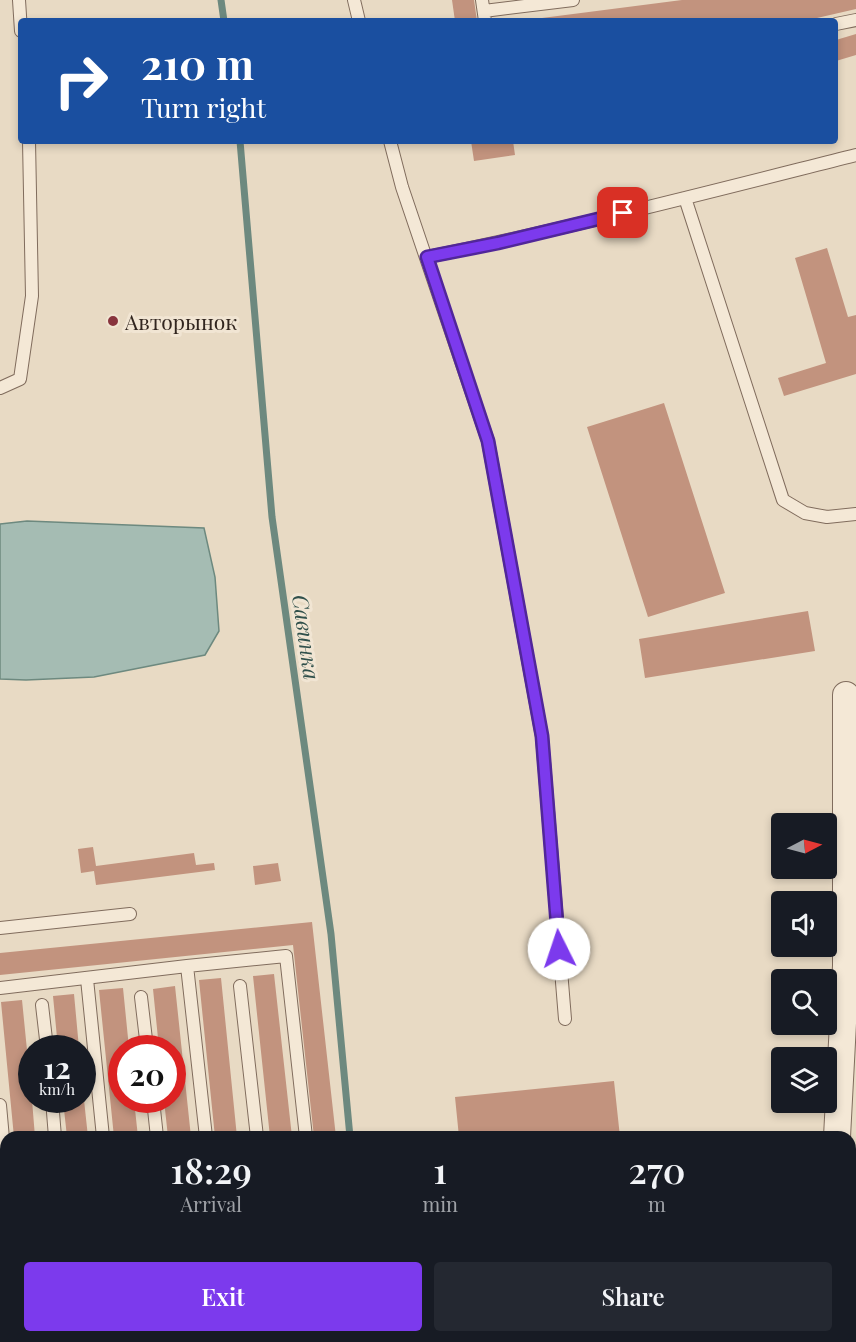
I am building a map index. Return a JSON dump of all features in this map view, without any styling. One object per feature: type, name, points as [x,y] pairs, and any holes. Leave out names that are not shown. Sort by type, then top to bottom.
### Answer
[{"type":"street","points":[[837,1131],[851,966],[846,695]]},
{"type":"lane","points":[[19,0],[20,18]]},
{"type":"lane","points":[[354,0],[358,18]]},
{"type":"lane","points":[[483,11],[573,0]]},
{"type":"lane","points":[[838,24],[856,20]]},
{"type":"lane","points":[[0,388],[20,379],[32,296],[29,144]]},
{"type":"lane","points":[[391,144],[402,187],[488,441],[540,725],[565,1019]]},
{"type":"lane","points":[[427,257],[498,243],[856,155]]},
{"type":"lane","points":[[685,198],[783,500],[805,513],[827,518],[856,514]]},
{"type":"lane","points":[[0,928],[130,914]]},
{"type":"lane","points":[[0,988],[286,956],[305,1131]]},
{"type":"lane","points":[[187,966],[205,1131]]},
{"type":"lane","points":[[87,979],[102,1131]]},
{"type":"lane","points":[[240,986],[256,1131]]},
{"type":"lane","points":[[141,997],[145,1035]]},
{"type":"lane","points":[[42,1005],[45,1035]]},
{"type":"lane","points":[[0,1105],[2,1131]]},
{"type":"lane","points":[[53,1113],[55,1131]]},
{"type":"lane","points":[[154,1113],[156,1131]]},
{"type":"shaded area","points":[[27,521],[204,528],[215,577],[219,631],[205,655],[94,677],[0,679],[0,524]]},
{"type":"building","points":[[452,0],[474,0],[477,18],[455,18]]},
{"type":"building","points":[[682,0],[856,0],[856,9],[817,18],[542,18]]},
{"type":"building","points":[[856,34],[856,55],[838,60],[838,39]]},
{"type":"building","points":[[471,144],[513,144],[515,155],[474,161]]},
{"type":"building","points":[[827,248],[848,317],[856,315],[856,374],[784,396],[778,378],[826,363],[795,258]]},
{"type":"building","points":[[664,403],[725,593],[648,617],[587,427]]},
{"type":"building","points":[[808,611],[815,651],[645,678],[639,639]]},
{"type":"building","points":[[93,847],[96,866],[194,853],[196,865],[214,863],[215,870],[96,885],[94,871],[81,873],[78,849]]},
{"type":"building","points":[[278,863],[281,881],[255,885],[253,866]]},
{"type":"building","points":[[312,922],[335,1131],[313,1131],[293,945],[0,975],[0,953]]},
{"type":"building","points":[[274,974],[291,1131],[269,1131],[253,976]]},
{"type":"building","points":[[221,978],[236,1131],[214,1131],[199,980]]},
{"type":"building","points":[[175,986],[180,1035],[158,1035],[153,989]]},
{"type":"building","points":[[123,988],[128,1035],[108,1035],[108,1078],[99,990]]},
{"type":"building","points":[[74,994],[78,1035],[57,1035],[53,996]]},
{"type":"building","points":[[22,1000],[26,1035],[18,1035],[18,1113],[33,1113],[35,1131],[13,1131],[1,1002]]},
{"type":"building","points":[[614,1081],[619,1131],[458,1131],[455,1097]]},
{"type":"building","points":[[186,1090],[190,1131],[167,1131],[165,1113],[186,1113]]},
{"type":"building","points":[[64,1113],[85,1113],[87,1131],[66,1131]]},
{"type":"building","points":[[112,1113],[135,1113],[137,1131],[113,1131]]},
{"type":"waterway","name":"Савинка","points":[[221,0],[224,18]]},
{"type":"waterway","name":"Савинка","points":[[240,144],[272,517],[331,934],[349,1131]]},
{"type":"place","name":"Авторынок","points":[[113,321]]},
{"type":"route","points":[[559,949],[542,736],[488,441],[427,257],[498,243],[623,213]]}]
